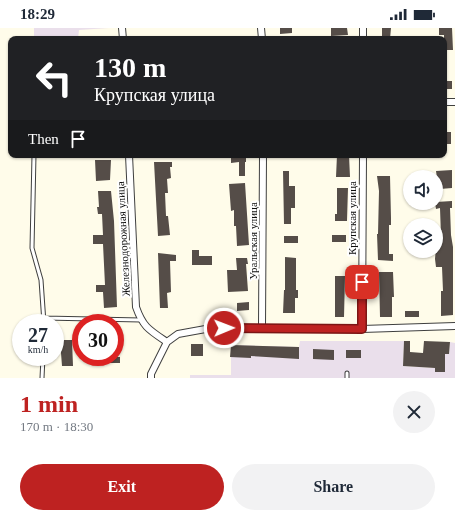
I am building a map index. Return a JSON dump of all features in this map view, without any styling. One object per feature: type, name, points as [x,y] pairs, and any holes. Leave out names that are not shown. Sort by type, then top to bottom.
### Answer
[{"type":"street","name":"Железнодорожная улица","points":[[129,158],[136,307],[141,320]]},
{"type":"street","name":"Уральская улица","points":[[262,328],[263,158]]},
{"type":"street","name":"Крупская улица","points":[[362,158],[362,329]]},
{"type":"street","points":[[141,320],[151,331],[167,342]]},
{"type":"street","points":[[151,378],[151,374],[167,342],[178,334],[211,328],[362,329],[455,326]]},
{"type":"lane","points":[[34,158],[32,248],[41,280],[44,314]]},
{"type":"lane","points":[[64,318],[141,320]]},
{"type":"lane","points":[[42,378],[43,366]]},
{"type":"lane","points":[[347,373],[347,378]]},
{"type":"shaded area","points":[[34,28],[109,28],[79,30],[78,36],[34,36]]},
{"type":"shaded area","points":[[300,341],[404,341],[403,366],[435,368],[435,372],[444,372],[445,354],[449,354],[450,342],[455,343],[455,378],[190,378],[190,375],[231,375],[231,345],[299,347]]},
{"type":"building","points":[[280,28],[292,28],[292,33],[280,34]]},
{"type":"building","points":[[331,28],[347,28],[348,35],[331,36]]},
{"type":"building","points":[[382,28],[391,28],[390,36],[382,36]]},
{"type":"building","points":[[439,28],[452,28],[453,50],[447,50],[447,36],[439,35]]},
{"type":"building","points":[[447,81],[452,81],[452,89],[447,89]]},
{"type":"building","points":[[447,132],[451,132],[451,144],[447,144]]},
{"type":"building","points":[[231,158],[246,158],[245,176],[239,176],[239,162],[231,163]]},
{"type":"building","points":[[337,158],[349,158],[350,177],[336,177]]},
{"type":"building","points":[[95,160],[111,160],[110,180],[96,181]]},
{"type":"building","points":[[154,162],[172,162],[172,167],[170,167],[171,178],[167,179],[168,193],[165,193],[166,216],[168,216],[170,235],[158,236]]},
{"type":"building","points":[[452,170],[452,188],[443,189],[443,171]]},
{"type":"building","points":[[283,171],[289,171],[289,186],[295,186],[295,208],[291,208],[291,224],[284,224]]},
{"type":"building","points":[[377,176],[390,176],[391,225],[389,225],[389,254],[393,254],[393,261],[378,260],[377,234],[379,191]]},
{"type":"building","points":[[245,183],[249,245],[237,246],[236,226],[234,226],[234,210],[231,211],[229,184]]},
{"type":"building","points":[[337,188],[348,188],[347,221],[335,221],[335,214],[337,214]]},
{"type":"building","points":[[98,191],[111,191],[114,221],[117,307],[104,308],[103,292],[96,292],[96,285],[105,285],[103,244],[93,244],[93,235],[103,235],[102,214],[98,214],[97,207],[99,207]]},
{"type":"building","points":[[452,201],[452,208],[450,208],[453,247],[453,315],[441,316],[441,291],[443,291],[442,267],[436,267],[435,259],[443,258],[443,218],[440,218],[440,210],[443,210],[443,202]]},
{"type":"building","points":[[332,235],[346,235],[346,242],[332,242]]},
{"type":"building","points":[[284,236],[298,236],[298,243],[284,243]]},
{"type":"building","points":[[192,250],[199,250],[199,256],[212,256],[212,265],[192,265]]},
{"type":"building","points":[[158,253],[176,255],[176,261],[170,261],[171,292],[167,293],[168,308],[160,308]]},
{"type":"building","points":[[285,257],[296,258],[296,290],[298,290],[298,298],[295,298],[295,313],[283,313]]},
{"type":"building","points":[[236,258],[247,258],[248,291],[228,292],[227,270],[237,270]]},
{"type":"building","points":[[379,272],[393,272],[394,297],[392,297],[392,317],[380,317]]},
{"type":"building","points":[[335,276],[345,276],[344,317],[335,317]]},
{"type":"building","points":[[249,302],[249,310],[237,311],[237,303]]},
{"type":"building","points":[[405,311],[419,311],[419,317],[405,317]]},
{"type":"building","points":[[64,340],[72,340],[72,366],[64,366]]},
{"type":"building","points":[[404,341],[410,341],[410,352],[423,353],[424,341],[450,342],[449,354],[445,354],[445,372],[435,372],[435,368],[403,366]]},
{"type":"building","points":[[191,344],[203,344],[203,356],[191,356]]},
{"type":"building","points":[[231,345],[299,347],[299,359],[251,356],[251,358],[230,357]]},
{"type":"building","points":[[313,349],[334,350],[334,360],[313,359]]},
{"type":"building","points":[[346,350],[361,350],[361,358],[346,358]]},
{"type":"route","points":[[224,328],[362,329],[362,282]]}]
